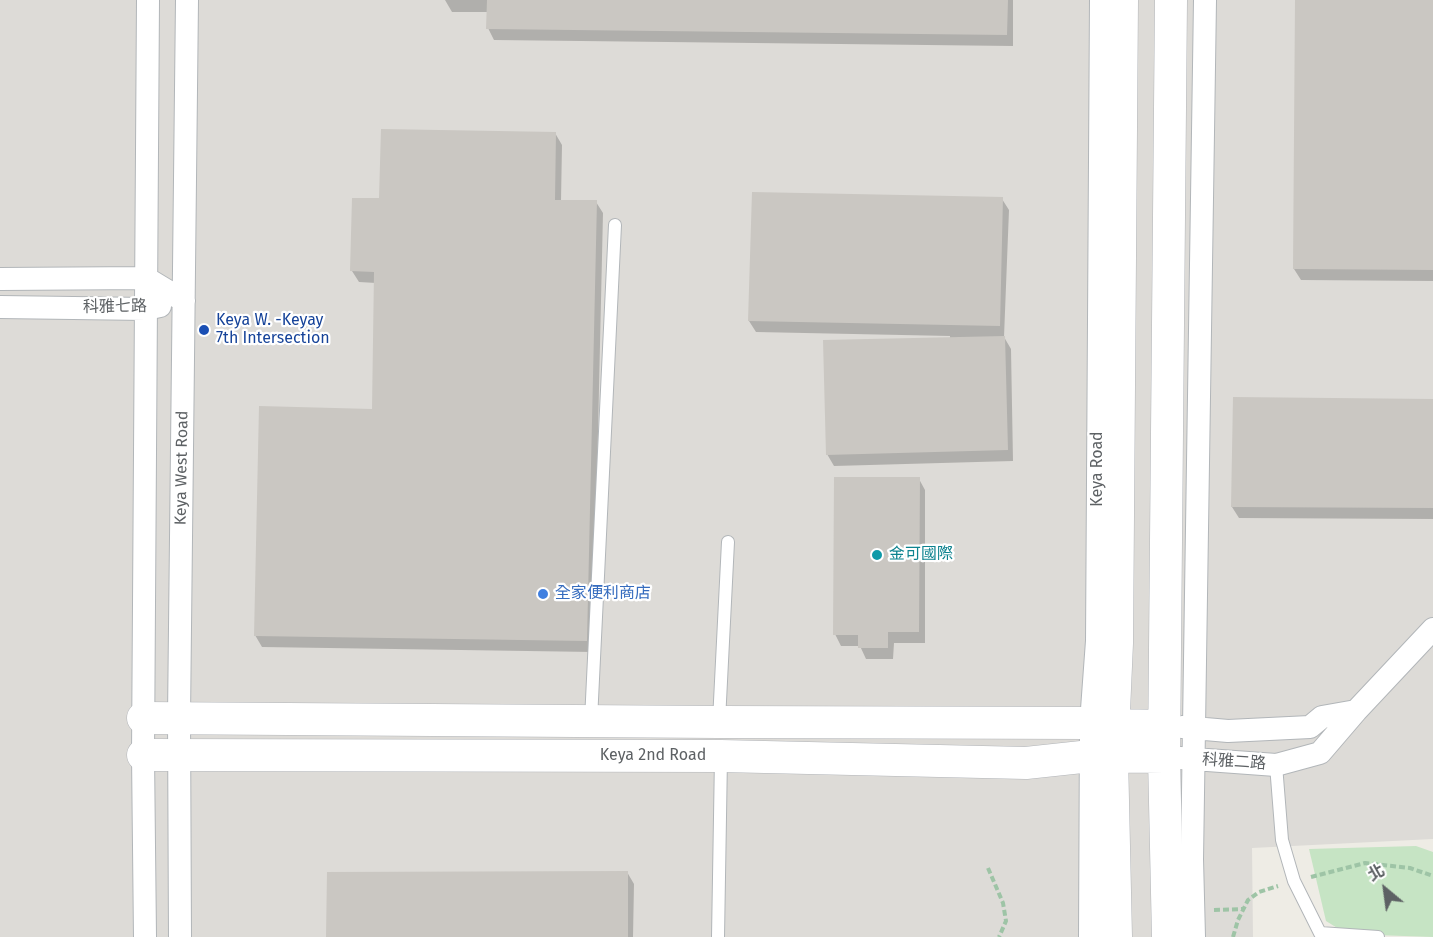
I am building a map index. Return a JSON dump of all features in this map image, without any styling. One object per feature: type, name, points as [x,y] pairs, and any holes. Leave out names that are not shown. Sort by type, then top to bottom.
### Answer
[{"type":"street","points":[[145,937],[143,717],[148,0]]},
{"type":"street","name":"Keya West Road","points":[[180,937],[179,717],[187,0]]},
{"type":"street","name":"Keya Road","points":[[1090,937],[1102,724],[1097,641],[1101,0]]},
{"type":"street","name":"Keya Road","points":[[1102,724],[1117,643],[1122,0]]},
{"type":"street","points":[[1168,937],[1164,726],[1171,0]]},
{"type":"street","points":[[1194,937],[1192,859],[1205,0]]},
{"type":"street","name":"科雅七路","points":[[0,279],[146,278],[184,301]]},
{"type":"street","name":"科雅七路","points":[[0,307],[146,309],[184,301]]},
{"type":"street","name":"科雅二路","points":[[1164,757],[1276,765],[1320,753],[1433,629]]},
{"type":"street","name":"科雅二路","points":[[1164,726],[1228,731],[1310,727],[1322,717],[1356,711]]},
{"type":"street","name":"Keya 2nd Road","points":[[143,717],[1164,726]]},
{"type":"street","name":"Keya 2nd Road","points":[[143,755],[721,756],[1026,763],[1101,756],[1164,757]]},
{"type":"street","name":"Keya Road","points":[[1101,756],[1116,937]]},
{"type":"lane","points":[[591,721],[615,225]]},
{"type":"lane","points":[[719,722],[728,542]]},
{"type":"lane","points":[[718,937],[721,756]]},
{"type":"lane","points":[[1276,765],[1281,840],[1294,881],[1320,933],[1378,937]]},
{"type":"path","points":[[1233,937],[1248,900],[1259,891],[1365,863],[1410,868],[1433,876]]},
{"type":"path","points":[[988,868],[1003,903],[1006,921],[999,937]]},
{"type":"shaded area","points":[[0,0],[1433,0],[1433,839],[1252,848],[1253,937],[0,937]]},
{"type":"green space","points":[[1416,846],[1433,852],[1433,937],[1347,934],[1326,921],[1309,849]]},
{"type":"building","points":[[487,0],[1008,0],[1007,35],[486,29]]},
{"type":"building","points":[[1295,0],[1433,0],[1433,270],[1293,269]]},
{"type":"building","points":[[381,129],[556,132],[555,200],[597,200],[587,641],[254,636],[259,406],[372,409],[374,272],[350,271],[352,198],[379,198]]},
{"type":"building","points":[[752,192],[1003,197],[1000,326],[748,321]]},
{"type":"building","points":[[1005,336],[1008,450],[826,455],[823,340]]},
{"type":"building","points":[[1233,397],[1433,399],[1433,508],[1231,507]]},
{"type":"building","name":"金可國際","points":[[834,477],[920,477],[919,632],[888,632],[888,648],[858,648],[858,635],[833,635]]},
{"type":"building","points":[[628,871],[628,937],[326,937],[327,872]]},
{"type":"place","name":"Keya W. -Keyay 7th Intersection","points":[[204,330]]},
{"type":"place","name":"金可國際","points":[[877,555]]},
{"type":"place","name":"全家便利商店","points":[[543,594]]}]
